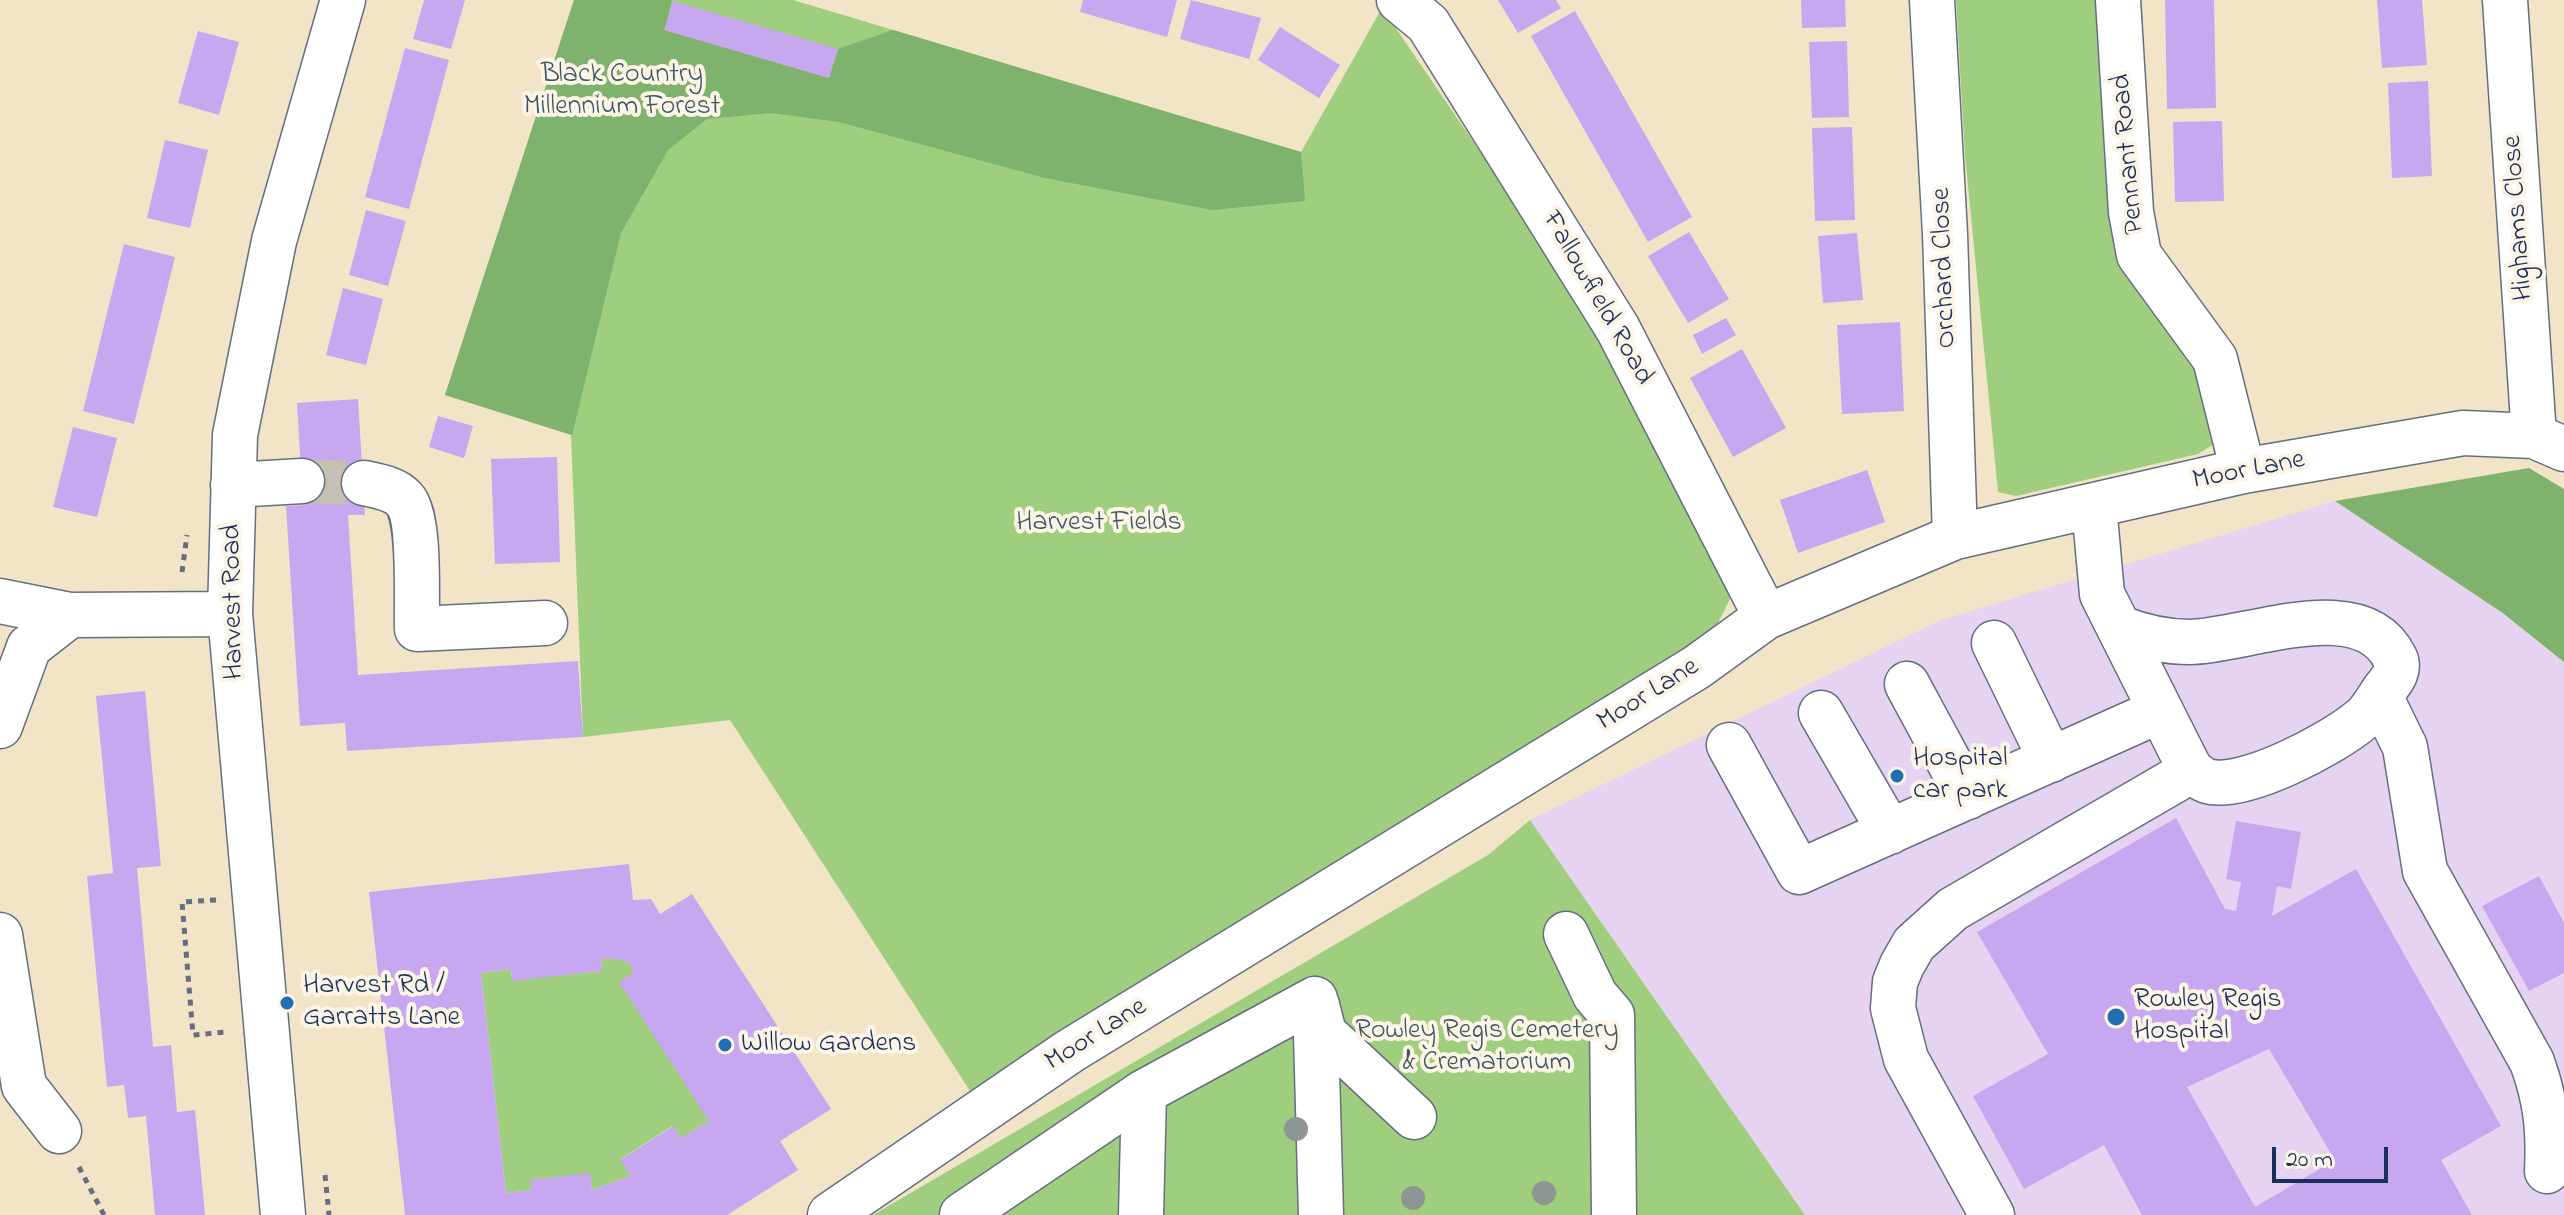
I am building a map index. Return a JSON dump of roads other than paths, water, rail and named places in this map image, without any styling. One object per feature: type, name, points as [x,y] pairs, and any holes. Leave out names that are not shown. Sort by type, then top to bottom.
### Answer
[{"type":"street","name":"Harvest Road","points":[[283,1215],[230,614],[235,435],[274,241],[343,0]]},
{"type":"street","name":"Fallowfield Road","points":[[1399,0],[1428,24],[1618,329],[1766,617]]},
{"type":"street","name":"Orchard Close","points":[[1932,0],[1945,234],[1955,537]]},
{"type":"street","name":"Pennant Road","points":[[2118,0],[2131,212],[2139,255],[2215,359],[2243,471]]},
{"type":"street","name":"Highams Close","points":[[2505,0],[2549,443]]},
{"type":"street","name":"Moor Lane","points":[[830,1215],[1070,1051],[1697,667],[1766,617],[1955,537],[2243,471],[2463,433],[2549,443]]},
{"type":"street","points":[[233,485],[302,481]]},
{"type":"street","points":[[364,483],[388,489],[405,499],[413,519],[417,629],[545,623]]},
{"type":"street","points":[[2094,506],[2102,594],[2191,771],[2206,781],[2224,782],[2267,772],[2345,732],[2365,717],[2396,674],[2396,660],[2375,635],[2354,624],[2326,622],[2192,642],[2147,639],[2120,628]]},
{"type":"street","points":[[0,601],[70,615],[230,614]]},
{"type":"street","points":[[0,726],[29,647],[70,615]]},
{"type":"street","points":[[1994,643],[2051,760]]},
{"type":"street","points":[[1907,684],[1968,797]]},
{"type":"street","points":[[2380,696],[2405,747],[2425,871],[2532,1062],[2544,1094],[2549,1126],[2547,1171]]},
{"type":"street","points":[[1729,745],[1799,872],[2159,711]]},
{"type":"street","points":[[1821,713],[1890,832]]},
{"type":"street","points":[[1992,1215],[1906,1059],[1893,1008],[1895,982],[1902,965],[1914,944],[1953,909],[2191,771]]},
{"type":"street","points":[[1566,934],[1595,995],[1612,1015],[1614,1215]]},
{"type":"street","points":[[0,935],[12,1090],[59,1131]]},
{"type":"street","points":[[962,1215],[1144,1092],[1315,999]]},
{"type":"street","points":[[1315,999],[1324,1033],[1414,1117]]},
{"type":"street","points":[[1315,999],[1321,1215]]},
{"type":"street","points":[[1141,1215],[1144,1092]]},
{"type":"tunnel","points":[[302,481],[364,483]]},
{"type":"place","name":"Hospital car park","points":[[1897,776]]},
{"type":"place","name":"Harvest Rd / Garratts Lane","points":[[287,1003]]},
{"type":"place","name":"Rowley Regis Hospital","points":[[2116,1017]]},
{"type":"place","name":"Willow Gardens","points":[[725,1045]]},
{"type":"park label","name":"Black Country Millennium Forest","points":[[622,92]]},
{"type":"park label","name":"Harvest Fields","points":[[1099,524]]},
{"type":"park label","name":"Rowley Regis Cemetery & Crematorium","points":[[1487,1048]]}]
